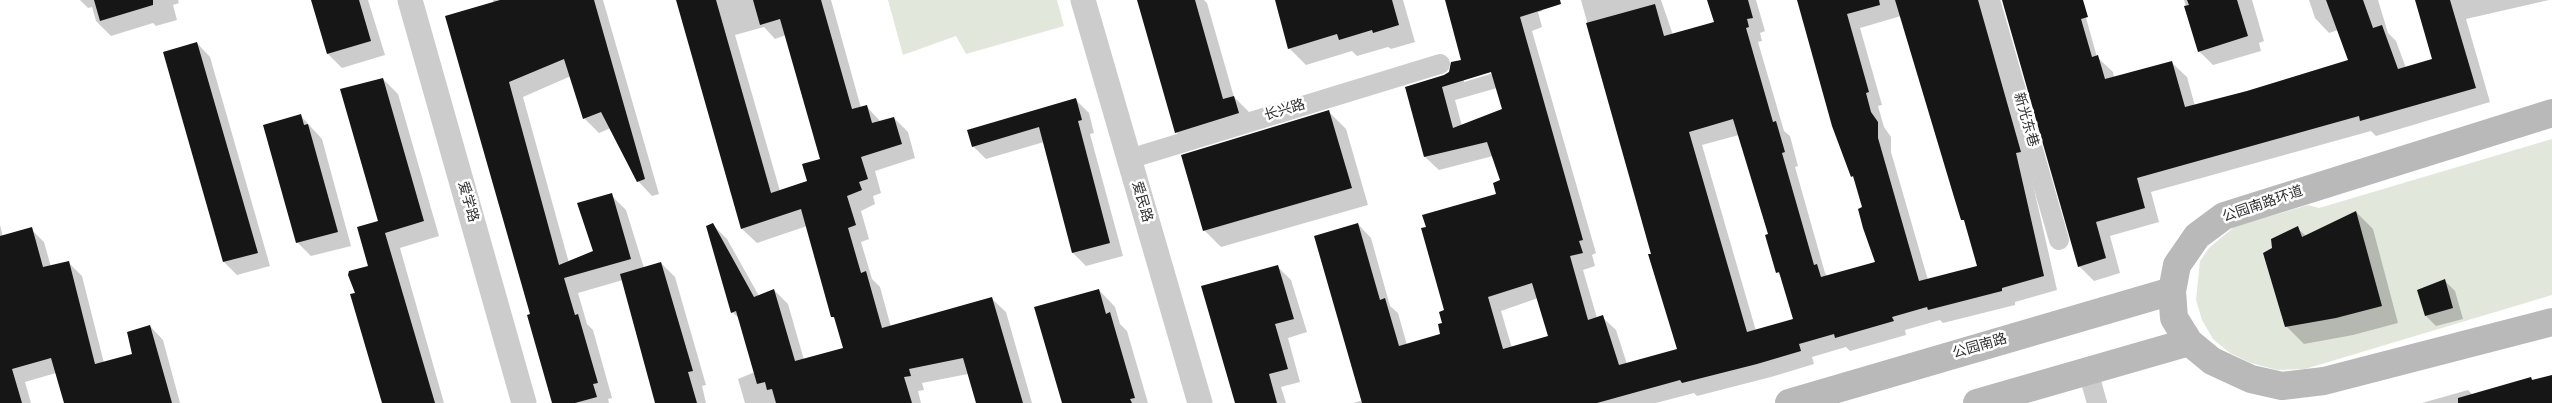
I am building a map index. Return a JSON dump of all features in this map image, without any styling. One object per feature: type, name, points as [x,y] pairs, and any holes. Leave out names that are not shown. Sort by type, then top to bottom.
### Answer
[{"type":"main road","name":"公园南路环道","points":[[2552,113],[2224,216],[2197,236],[2177,265],[2172,291],[2174,318],[2189,342],[2212,361],[2251,379],[2282,386],[2324,381],[2552,322]]},
{"type":"main road","name":"公园南路","points":[[1789,403],[2172,291]]},
{"type":"main road","points":[[1977,403],[2189,342]]},
{"type":"street","name":"爱学路","points":[[410,0],[524,403]]},
{"type":"street","name":"爱民路","points":[[1083,0],[1200,403]]},
{"type":"street","name":"新光东巷","points":[[1990,0],[2059,240]]},
{"type":"street","name":"长兴路","points":[[1129,158],[1440,64]]},
{"type":"street","points":[[2088,371],[2097,403]]},
{"type":"shaded area","points":[[888,0],[1057,0],[1064,26],[966,54],[956,36],[903,55]]},
{"type":"shaded area","points":[[2552,139],[2552,295],[2305,369],[2277,370],[2251,363],[2230,353],[2213,339],[2202,320],[2196,300],[2200,261],[2209,248],[2234,227],[2308,205],[2319,208]]},
{"type":"building","points":[[94,0],[153,0],[153,5],[100,21]]},
{"type":"building","points":[[311,0],[359,0],[371,41],[327,54]]},
{"type":"building","points":[[500,0],[594,0],[645,179],[637,182],[601,112],[583,119],[564,59],[509,82],[559,265],[593,251],[577,203],[612,193],[631,259],[564,278],[575,315],[578,314],[598,383],[593,384],[597,397],[575,403],[552,403],[527,315],[530,314],[445,16]]},
{"type":"building","points":[[676,0],[716,0],[771,193],[807,181],[802,164],[820,159],[780,19],[760,25],[753,0],[821,0],[852,109],[867,105],[872,123],[894,117],[902,144],[861,157],[868,179],[859,182],[862,190],[847,196],[856,225],[848,228],[861,273],[866,271],[882,328],[992,297],[1023,403],[976,403],[963,358],[909,369],[911,376],[904,377],[912,403],[776,403],[772,389],[767,390],[765,382],[757,384],[736,311],[731,313],[706,226],[713,223],[754,297],[774,289],[795,361],[843,348],[834,317],[831,317],[801,209],[741,229]]},
{"type":"building","points":[[1137,0],[1195,0],[1223,99],[1234,96],[1239,113],[1175,133]]},
{"type":"building","points":[[1275,0],[1392,0],[1399,25],[1373,33],[1372,30],[1339,40],[1337,34],[1288,49]]},
{"type":"building","points":[[1445,0],[1560,0],[1561,4],[1520,17],[1583,240],[1579,241],[1583,253],[1570,256],[1588,320],[1603,315],[1619,365],[1677,349],[1648,254],[1651,254],[1586,23],[1655,4],[1664,36],[1714,22],[1707,0],[1748,0],[1753,18],[1747,19],[1749,27],[1746,28],[1773,122],[1776,121],[1785,152],[1782,153],[1814,265],[1817,264],[1821,277],[1875,262],[1858,209],[1862,207],[1853,176],[1851,177],[1832,126],[1797,0],[1879,0],[1880,5],[1847,14],[1869,92],[1866,93],[1871,112],[1878,122],[1878,138],[1919,281],[1977,266],[1964,220],[1961,220],[1895,0],[1978,0],[2021,152],[2016,153],[2044,276],[2002,288],[2002,291],[1928,310],[1927,307],[1892,317],[1894,321],[1835,338],[1834,334],[1799,344],[1801,351],[1757,364],[1682,383],[1680,380],[1597,403],[1362,403],[1314,236],[1358,223],[1380,300],[1385,298],[1399,346],[1440,334],[1438,324],[1442,323],[1439,312],[1444,310],[1421,228],[1426,227],[1422,215],[1496,194],[1493,183],[1500,180],[1487,142],[1424,157],[1405,87],[1444,75],[1449,72],[1451,62],[1461,60]],"holes":[[[1491,72],[1502,109],[1453,128],[1442,87]],[[1733,119],[1768,234],[1765,235],[1776,273],[1779,272],[1793,319],[1747,332],[1689,132]],[[1532,283],[1548,336],[1503,349],[1488,297]]]},
{"type":"building","points":[[2002,0],[2083,0],[2088,17],[2081,19],[2092,57],[2098,55],[2105,79],[2172,61],[2185,107],[2247,91],[2348,60],[2326,0],[2363,0],[2373,28],[2382,25],[2398,69],[2432,59],[2415,0],[2450,0],[2476,88],[2360,121],[2359,116],[2137,178],[2145,208],[2096,222],[2106,258],[2078,267]]},
{"type":"building","points":[[2187,0],[2237,0],[2248,36],[2198,52],[2184,6],[2189,5]]},
{"type":"building","points":[[197,42],[258,253],[223,262],[163,52]]},
{"type":"building","points":[[383,78],[424,221],[385,233],[435,403],[382,403],[350,294],[355,293],[348,275],[349,271],[368,266],[357,227],[378,221],[340,89]]},
{"type":"building","points":[[1076,98],[1082,120],[1078,121],[1110,243],[1072,253],[1039,127],[972,147],[967,130]]},
{"type":"building","points":[[1329,110],[1352,188],[1203,231],[1181,155]]},
{"type":"building","points":[[301,114],[304,125],[308,124],[338,232],[296,243],[263,125]]},
{"type":"building","points":[[2356,211],[2382,306],[2336,318],[2285,327],[2263,253],[2272,248],[2271,239],[2298,226],[2302,237]]},
{"type":"building","points":[[32,227],[43,267],[69,261],[95,364],[132,354],[127,332],[150,325],[172,403],[64,403],[51,358],[12,369],[22,403],[0,403],[0,236]]},
{"type":"building","points":[[661,262],[693,371],[688,372],[697,403],[655,403],[620,274]]},
{"type":"building","points":[[1278,265],[1294,319],[1275,324],[1288,369],[1269,374],[1277,403],[1235,403],[1201,286]]},
{"type":"building","points":[[2445,279],[2453,308],[2425,316],[2417,290]]},
{"type":"building","points":[[1099,289],[1106,314],[1110,312],[1135,398],[1130,399],[1132,403],[1062,403],[1034,307]]},
{"type":"building","points":[[2552,375],[2552,403],[2458,403],[2458,398],[2531,377],[2532,380]]}]
